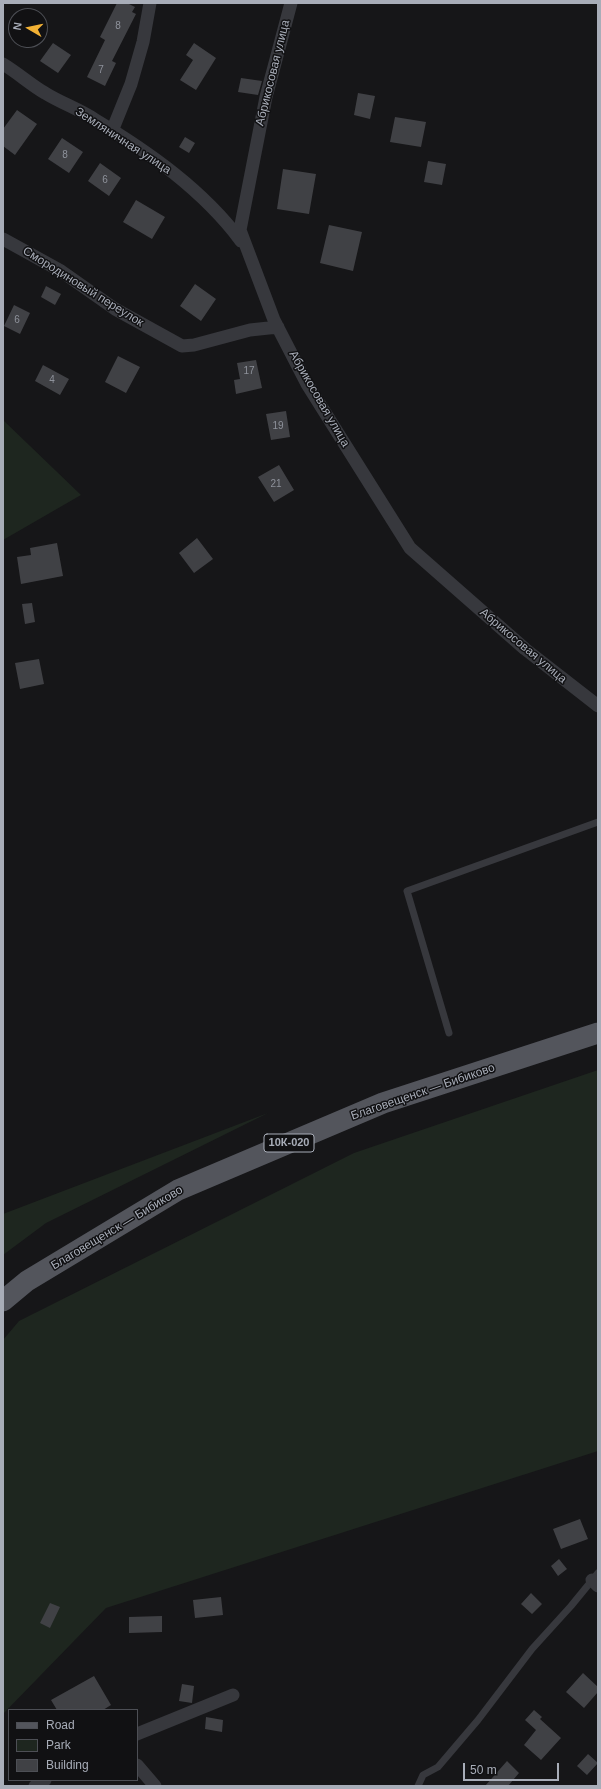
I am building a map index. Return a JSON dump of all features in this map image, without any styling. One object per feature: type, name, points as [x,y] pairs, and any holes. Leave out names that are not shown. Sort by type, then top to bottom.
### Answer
[{"type":"main road","name":"Благовещенск — Бибиково","points":[[3,1301],[27,1282],[178,1190],[382,1103],[598,1033]]},
{"type":"street","points":[[112,131],[131,84],[143,42],[150,3]]},
{"type":"street","name":"Абрикосовая улица","points":[[290,3],[266,98],[240,230],[278,327],[307,384],[410,548],[525,650],[598,706]]},
{"type":"street","name":"Земляничная улица","points":[[3,64],[44,93],[94,118],[153,158],[199,195],[224,219],[248,251]]},
{"type":"street","name":"Смородиновый переулок","points":[[3,239],[61,271],[115,309],[182,346],[194,345],[250,330],[278,327]]},
{"type":"street","points":[[138,1734],[233,1695]]},
{"type":"street","points":[[138,1766],[155,1786]]},
{"type":"lane","points":[[449,1033],[407,892],[598,822]]},
{"type":"lane","points":[[418,1786],[423,1774],[438,1767],[478,1720],[532,1649],[596,1579]]},
{"type":"green space","points":[[3,420],[81,495],[3,540]]},
{"type":"green space","points":[[598,1070],[598,1451],[106,1608],[3,1714],[3,1340],[19,1321],[354,1153]]},
{"type":"green space","points":[[268,1113],[46,1223],[3,1255],[3,1214]]},
{"type":"building","points":[[117,3],[127,3],[135,7],[132,12],[136,14],[112,61],[116,63],[105,86],[87,77],[105,40],[100,37]]},
{"type":"building","points":[[53,43],[71,55],[58,73],[40,61]]},
{"type":"building","points":[[194,43],[216,58],[196,90],[180,80],[193,60],[186,55]]},
{"type":"building","points":[[241,78],[262,81],[258,95],[238,92]]},
{"type":"building","points":[[358,93],[375,96],[370,119],[354,115]]},
{"type":"building","points":[[17,110],[37,124],[15,155],[3,146],[3,129]]},
{"type":"building","points":[[395,117],[426,122],[421,147],[390,142]]},
{"type":"building","points":[[185,137],[195,143],[189,153],[179,147]]},
{"type":"building","points":[[62,138],[83,152],[69,173],[48,159]]},
{"type":"building","points":[[428,161],[446,164],[442,185],[424,182]]},
{"type":"building","points":[[100,163],[121,178],[109,196],[88,181]]},
{"type":"building","points":[[283,169],[316,174],[309,214],[277,209]]},
{"type":"building","points":[[136,200],[165,217],[152,239],[123,222]]},
{"type":"building","points":[[329,225],[362,232],[353,271],[320,263]]},
{"type":"building","points":[[195,284],[216,299],[201,321],[180,306]]},
{"type":"building","points":[[46,286],[61,294],[55,305],[41,297]]},
{"type":"building","points":[[14,305],[30,313],[20,334],[4,326]]},
{"type":"building","points":[[118,356],[140,367],[126,393],[105,382]]},
{"type":"building","points":[[256,360],[262,388],[236,394],[234,380],[240,379],[237,363]]},
{"type":"building","points":[[43,365],[69,379],[60,395],[35,381]]},
{"type":"building","points":[[286,411],[290,437],[271,440],[266,414]]},
{"type":"building","points":[[279,465],[294,490],[274,502],[258,477]]},
{"type":"building","points":[[197,538],[213,559],[194,573],[179,553]]},
{"type":"building","points":[[57,543],[63,576],[21,584],[17,557],[31,555],[30,548]]},
{"type":"building","points":[[32,603],[35,622],[25,624],[22,604]]},
{"type":"building","points":[[39,659],[44,684],[20,689],[15,663]]},
{"type":"building","points":[[580,1519],[588,1539],[561,1549],[553,1529]]},
{"type":"building","points":[[559,1559],[567,1569],[558,1576],[551,1566]]},
{"type":"building","points":[[531,1593],[542,1604],[532,1614],[521,1604]]},
{"type":"building","points":[[221,1597],[223,1615],[195,1618],[193,1600]]},
{"type":"building","points":[[50,1603],[60,1607],[50,1628],[40,1623]]},
{"type":"building","points":[[162,1616],[162,1632],[129,1633],[129,1617]]},
{"type":"building","points":[[583,1673],[598,1687],[598,1692],[584,1708],[566,1692]]},
{"type":"building","points":[[94,1676],[111,1705],[105,1709],[56,1709],[51,1700]]},
{"type":"building","points":[[182,1684],[194,1686],[192,1703],[179,1701]]},
{"type":"building","points":[[534,1710],[542,1717],[540,1719],[561,1738],[541,1760],[524,1745],[536,1730],[525,1720]]},
{"type":"building","points":[[206,1717],[223,1720],[222,1732],[205,1729]]},
{"type":"building","points":[[588,1754],[598,1763],[587,1775],[577,1766]]},
{"type":"building","points":[[507,1761],[519,1773],[508,1786],[485,1786]]}]
